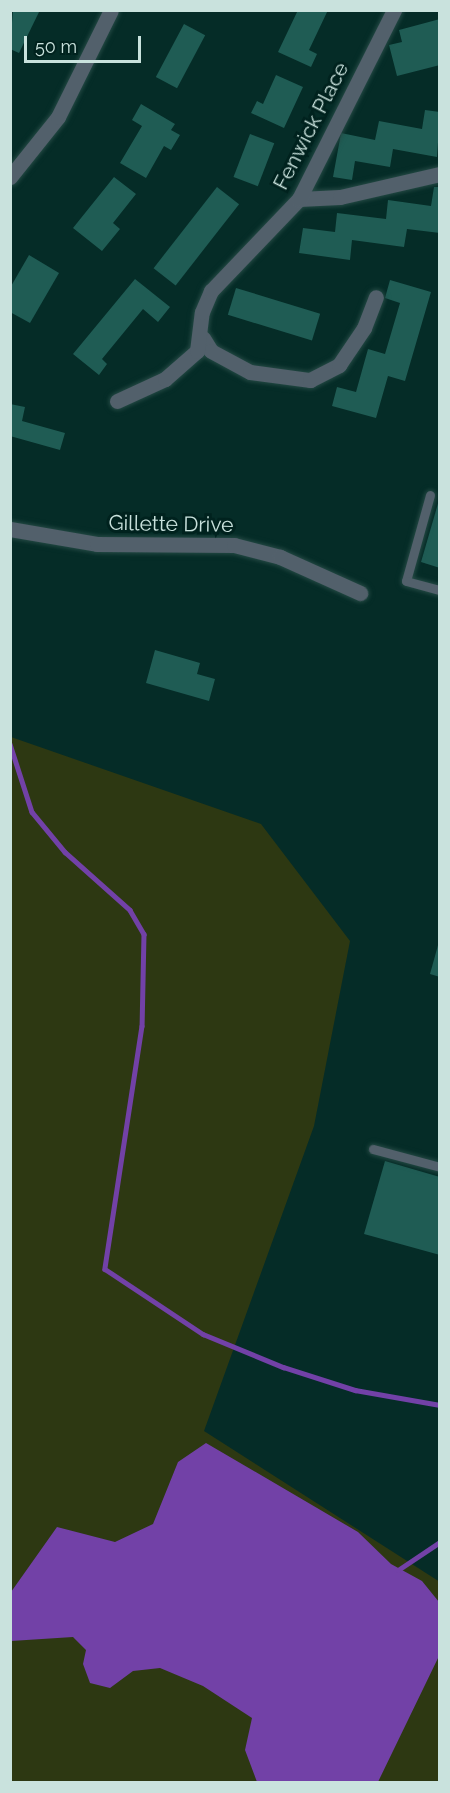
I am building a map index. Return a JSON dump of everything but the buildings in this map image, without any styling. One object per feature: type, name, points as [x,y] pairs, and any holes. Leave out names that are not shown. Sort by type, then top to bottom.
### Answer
[{"type":"street","points":[[10,177],[58,117],[111,10]]},
{"type":"street","name":"Fenwick Place","points":[[203,338],[202,312],[211,291],[299,199],[394,10]]},
{"type":"street","points":[[299,199],[340,197],[440,174]]},
{"type":"street","points":[[117,400],[184,366],[203,338],[211,351],[250,372],[310,380],[339,365],[364,328],[376,297]]},
{"type":"street","name":"Gillette Drive","points":[[10,529],[97,544],[234,545],[280,557],[360,593]]},
{"type":"lane","points":[[430,495],[406,581],[440,590]]},
{"type":"lane","points":[[373,1149],[440,1167]]},
{"type":"green space","points":[[11,737],[261,824],[350,941],[314,1126],[204,1431],[440,1582],[439,1782],[11,1782]]},
{"type":"shaded area","points":[[206,1443],[358,1532],[391,1564],[422,1581],[439,1602],[439,1656],[378,1782],[257,1782],[245,1750],[252,1718],[203,1686],[160,1668],[133,1671],[110,1688],[90,1683],[83,1664],[86,1650],[73,1637],[11,1641],[11,1592],[57,1527],[115,1542],[153,1524],[178,1462]]},
{"type":"waterway","points":[[10,744],[32,812],[65,852],[130,910],[144,934],[142,1026],[105,1269],[203,1334],[283,1367],[355,1390],[440,1405]]},
{"type":"waterway","points":[[398,1570],[440,1542]]}]
